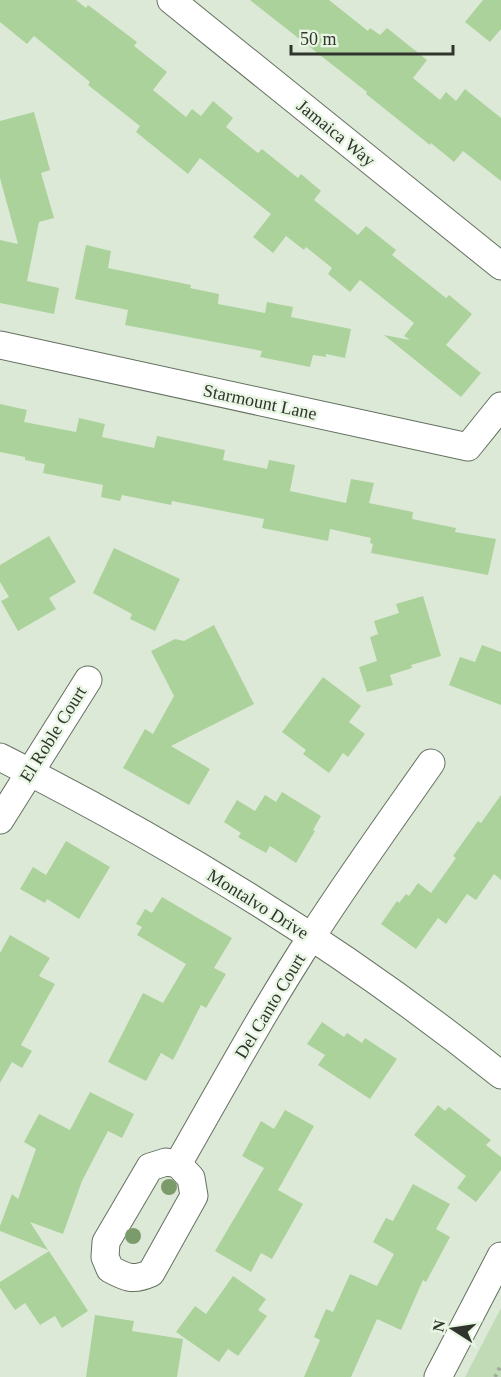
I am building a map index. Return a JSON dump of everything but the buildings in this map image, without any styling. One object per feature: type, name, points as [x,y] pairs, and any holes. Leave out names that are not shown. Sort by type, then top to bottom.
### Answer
[{"type":"street","name":"Jamaica Way","points":[[171,0],[501,266]]},
{"type":"street","name":"Starmount Lane","points":[[0,345],[468,447],[501,406]]},
{"type":"street","name":"El Roble Court","points":[[0,820],[88,680]]},
{"type":"street","name":"Montalvo Drive","points":[[0,757],[147,836],[225,882],[311,937],[407,1003],[501,1074]]},
{"type":"street","name":"Del Canto Court","points":[[178,1164],[311,937],[432,763]]},
{"type":"street","points":[[438,1377],[501,1256]]},
{"type":"path","points":[[495,1377],[501,1365]]},
{"type":"green space","points":[[501,1308],[501,1377],[465,1377]]}]
